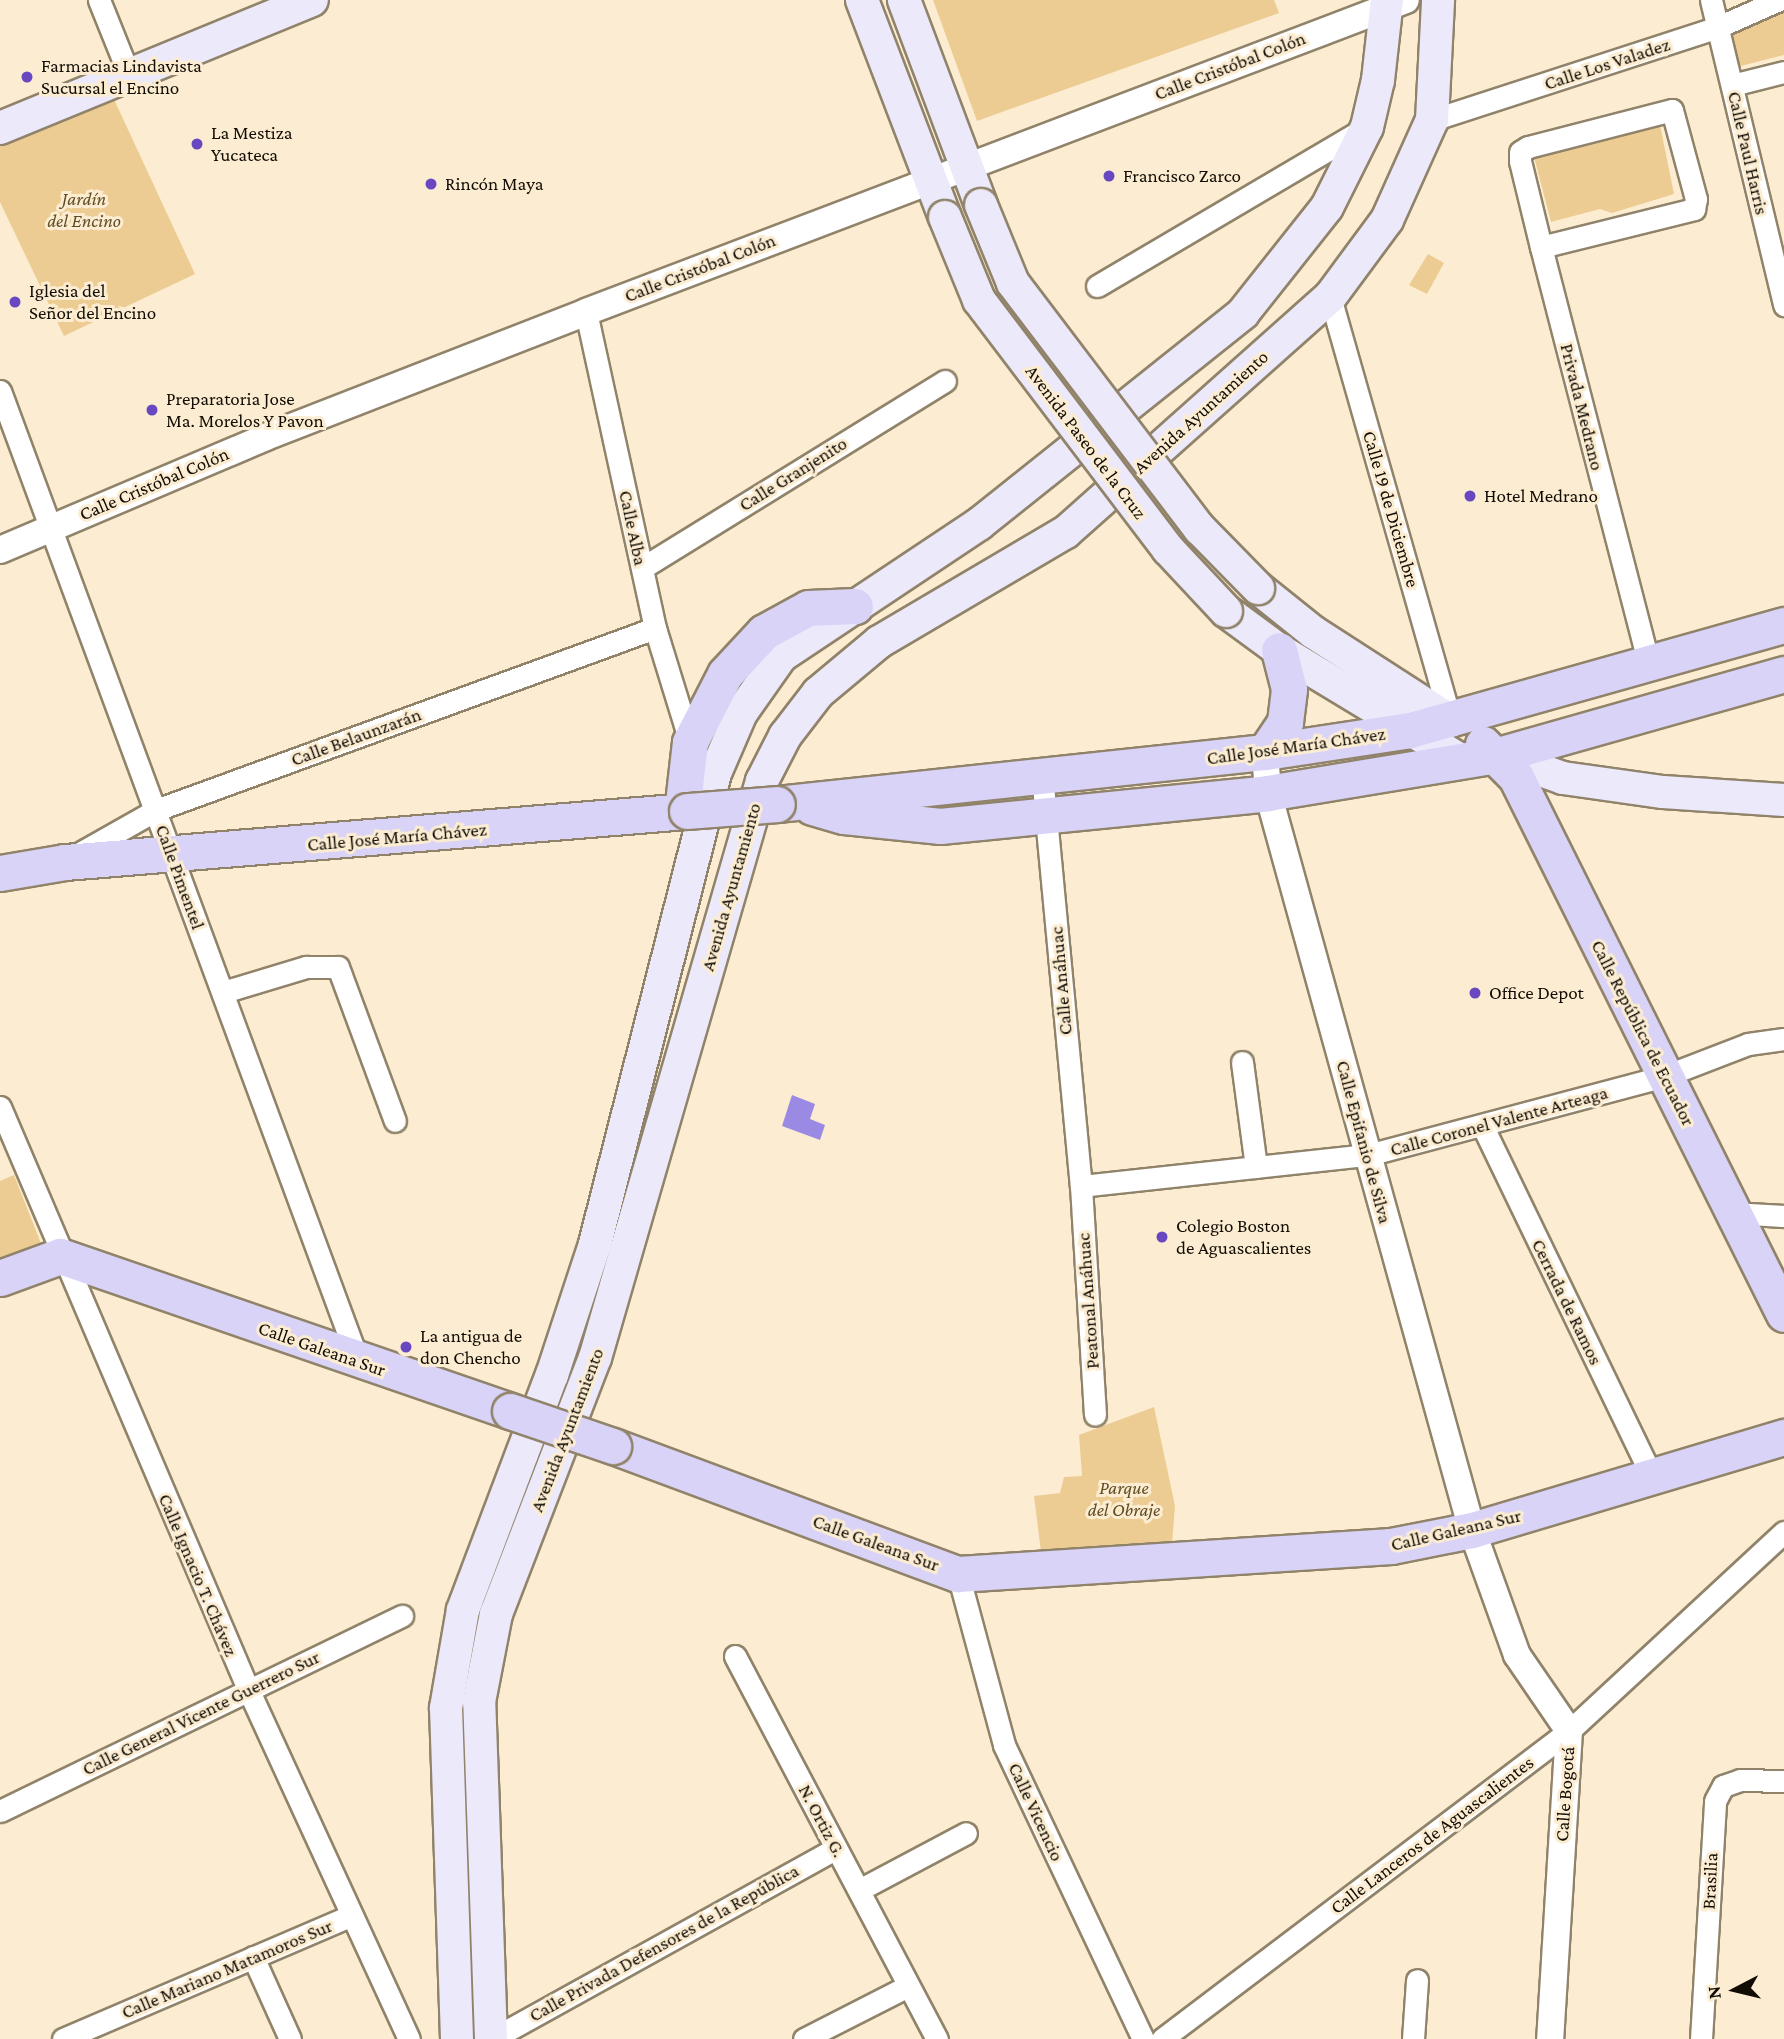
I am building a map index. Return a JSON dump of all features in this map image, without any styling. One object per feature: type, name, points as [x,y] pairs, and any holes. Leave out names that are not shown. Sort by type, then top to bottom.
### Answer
[{"type":"main road","points":[[0,128],[128,72],[312,0]]},
{"type":"main road","name":"Avenida Paseo de la Cruz","points":[[862,0],[979,300],[1168,549],[1226,611],[1279,650],[1462,761]]},
{"type":"main road","name":"Avenida Paseo de la Cruz","points":[[904,0],[965,165],[1013,282],[1200,529],[1258,588],[1313,632],[1451,721],[1498,755]]},
{"type":"main road","name":"Avenida Ayuntamiento","points":[[492,2039],[479,1702],[496,1615],[595,1358],[762,781],[785,736],[818,693],[879,642],[1066,532],[1330,297],[1387,220],[1432,120],[1438,0]]},
{"type":"main road","name":"Avenida Ayuntamiento","points":[[457,2039],[446,1709],[463,1610],[552,1375],[595,1244],[716,771],[741,713],[781,656],[979,524],[1243,313],[1327,207],[1367,127],[1393,2]]},
{"type":"main road","points":[[685,812],[690,742],[725,674],[764,632],[808,608],[855,606]]},
{"type":"main road","name":"Calle José María Chávez","points":[[0,873],[65,862],[173,856],[786,803],[1265,752],[1410,730],[1451,721],[1648,662],[1784,625]]},
{"type":"main road","points":[[1265,752],[1285,722],[1289,689],[1279,650]]},
{"type":"main road","name":"Calle José María Chávez","points":[[786,803],[844,816],[940,826],[1268,793],[1498,755],[1784,674]]},
{"type":"main road","points":[[1498,755],[1563,778],[1663,792],[1784,800]]},
{"type":"main road","name":"Calle República de Ecuador","points":[[1498,755],[1516,777],[1784,1314]]},
{"type":"main road","points":[[0,1278],[60,1256]]},
{"type":"main road","name":"Calle Galeana Sur","points":[[60,1256],[359,1363],[612,1446],[958,1574],[1391,1546],[1472,1530],[1784,1437]]},
{"type":"street","points":[[99,0],[128,72]]},
{"type":"street","name":"Calle Paul Harris","points":[[1711,0],[1783,296]]},
{"type":"street","name":"Calle Los Valadez","points":[[1432,120],[1718,27],[1779,0]]},
{"type":"street","name":"Calle Cristóbal Colón","points":[[0,550],[586,312],[1393,2]]},
{"type":"street","points":[[1732,85],[1784,72]]},
{"type":"street","name":"Privada Medrano","points":[[1541,247],[1687,214],[1694,209],[1696,199],[1672,110],[1636,116],[1520,152],[1541,247],[1648,662]]},
{"type":"street","points":[[1097,286],[1367,127]]},
{"type":"street","name":"Calle 19 de Diciembre","points":[[1330,297],[1451,721]]},
{"type":"street","name":"Calle Alba","points":[[586,312],[655,628],[690,742]]},
{"type":"street","name":"Calle Granjenito","points":[[642,568],[945,381]]},
{"type":"street","name":"Calle Pimentel","points":[[0,391],[359,1363]]},
{"type":"street","name":"Calle Belaunzarán","points":[[65,862],[156,810],[655,628]]},
{"type":"street","name":"Calle Epifanio de Silva","points":[[1265,752],[1268,793],[1472,1530]]},
{"type":"street","name":"Calle Anáhuac","points":[[1042,775],[1081,1186]]},
{"type":"street","points":[[223,992],[306,967],[338,967],[395,1121]]},
{"type":"street","name":"Calle Coronel Valente Arteaga","points":[[1081,1186],[1368,1155],[1483,1127],[1665,1076],[1748,1044],[1784,1039]]},
{"type":"street","points":[[1242,1062],[1256,1167]]},
{"type":"street","name":"Calle Ignacio T. Chávez","points":[[0,1107],[60,1256],[248,1689],[409,2039]]},
{"type":"street","name":"Cerrada de Ramos","points":[[1483,1127],[1652,1477]]},
{"type":"street","name":"Peatonal Anáhuac","points":[[1081,1186],[1095,1415]]},
{"type":"street","points":[[1733,1213],[1784,1216]]},
{"type":"street","name":"Calle Bogotá","points":[[1472,1530],[1517,1655],[1569,1731],[1550,2039]]},
{"type":"street","name":"Calle Lanceros de Aguascalientes","points":[[1163,2039],[1569,1731],[1784,1532]]},
{"type":"street","name":"Calle Vicencio","points":[[958,1574],[1004,1745],[1143,2039]]},
{"type":"street","name":"Calle General Vicente Guerrero Sur","points":[[0,1811],[402,1616]]},
{"type":"street","name":"N. Ortiz G.","points":[[736,1656],[937,2039]]},
{"type":"street","name":"Brasilia","points":[[1700,2039],[1715,1801],[1723,1786],[1740,1780],[1784,1781]]},
{"type":"street","points":[[859,1890],[966,1833]]},
{"type":"street","name":"Calle Privada Defensores de la República","points":[[492,2039],[836,1848]]},
{"type":"street","name":"Calle Mariano Matamoros Sur","points":[[63,2039],[99,2032],[253,1957],[352,1915]]},
{"type":"street","points":[[253,1957],[289,2039]]},
{"type":"street","points":[[1413,2039],[1417,1980]]},
{"type":"street","points":[[803,2039],[908,1986]]},
{"type":"green space","points":[[933,0],[1274,0],[1279,13],[977,121]]},
{"type":"green space","points":[[1784,3],[1784,55],[1737,67],[1725,29]]},
{"type":"green space","name":"Jardín del Encino","points":[[112,95],[195,274],[64,336],[0,202],[0,145]]},
{"type":"green space","points":[[1659,120],[1674,194],[1612,213],[1600,209],[1551,222],[1533,153]]},
{"type":"green space","points":[[1428,254],[1444,263],[1427,294],[1409,285]]},
{"type":"green space","points":[[14,1175],[42,1246],[0,1263],[0,1181]]},
{"type":"green space","name":"Parque del Obraje","points":[[1154,1407],[1175,1506],[1172,1544],[1041,1552],[1034,1496],[1060,1493],[1064,1477],[1082,1476],[1079,1435]]},
{"type":"shaded area","points":[[792,1095],[815,1104],[810,1119],[825,1125],[820,1140],[782,1126]]},
{"type":"place","name":"Farmacias Lindavista Sucursal el Encino","points":[[27,77]]},
{"type":"place","name":"La Mestiza Yucateca","points":[[197,144]]},
{"type":"place","name":"Francisco Zarco","points":[[1109,176]]},
{"type":"place","name":"Rincón Maya","points":[[431,184]]},
{"type":"place","name":"Iglesia del Señor del Encino","points":[[15,302]]},
{"type":"place","name":"Preparatoria Jose Ma. Morelos Y Pavon","points":[[152,410]]},
{"type":"place","name":"Hotel Medrano","points":[[1470,496]]},
{"type":"place","name":"Office Depot","points":[[1475,993]]},
{"type":"place","name":"Colegio Boston de Aguascalientes","points":[[1162,1237]]},
{"type":"place","name":"La antigua de don Chencho","points":[[406,1347]]}]
